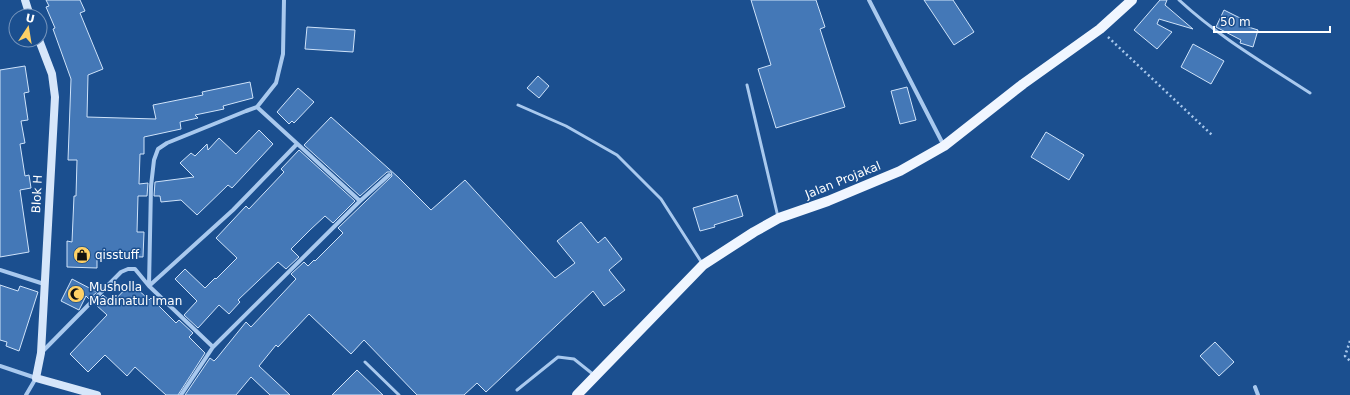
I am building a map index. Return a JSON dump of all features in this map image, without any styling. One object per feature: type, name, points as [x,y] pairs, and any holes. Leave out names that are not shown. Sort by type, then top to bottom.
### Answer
[{"type":"main road","name":"Jalan Projakal","points":[[577,395],[703,265],[754,232],[779,218],[828,201],[900,170],[944,146],[1022,84],[1100,29],[1132,0]]},
{"type":"street","points":[[149,286],[151,186],[154,160],[158,149],[167,143],[257,107],[276,83],[283,54],[284,0]]},
{"type":"street","points":[[870,0],[944,146]]},
{"type":"street","name":"Blok H","points":[[36,378],[41,353],[55,97],[52,74],[42,48]]},
{"type":"street","points":[[257,107],[360,201]]},
{"type":"street","points":[[149,286],[233,210],[297,144]]},
{"type":"street","points":[[181,395],[213,347],[360,201],[389,175]]},
{"type":"street","points":[[41,353],[121,272],[128,269],[135,270],[149,286],[213,347]]},
{"type":"street","points":[[0,270],[44,284]]},
{"type":"street","points":[[0,366],[97,395]]},
{"type":"street","points":[[26,395],[36,378]]},
{"type":"street","points":[[1255,387],[1258,395]]},
{"type":"lane","points":[[1179,0],[1204,23],[1310,93]]},
{"type":"lane","points":[[747,85],[779,218]]},
{"type":"lane","points":[[518,105],[566,126],[617,155],[661,199],[703,265]]},
{"type":"lane","points":[[517,390],[558,357],[574,359],[595,376]]},
{"type":"lane","points":[[365,362],[399,395]]},
{"type":"path","points":[[1100,29],[1212,135]]},
{"type":"path","points":[[1350,341],[1345,356],[1350,361]]},
{"type":"building","points":[[46,0],[80,0],[85,11],[80,13],[103,69],[88,75],[87,117],[156,119],[153,105],[203,95],[202,92],[250,82],[253,98],[223,106],[224,109],[195,115],[198,118],[180,122],[181,129],[144,137],[144,154],[140,154],[139,184],[148,183],[147,196],[138,196],[137,232],[144,232],[143,257],[97,256],[97,268],[67,267],[67,241],[72,242],[77,160],[68,160],[71,79],[53,29],[55,28],[48,12],[48,8],[46,7],[49,6]]},
{"type":"building","points":[[751,0],[816,0],[825,27],[820,29],[845,107],[776,128],[758,69],[771,65]]},
{"type":"building","points":[[924,0],[953,0],[974,32],[954,45]]},
{"type":"building","points":[[1160,0],[1167,0],[1165,5],[1193,29],[1159,19],[1157,24],[1172,32],[1157,49],[1134,30]]},
{"type":"building","points":[[1224,10],[1244,20],[1242,25],[1258,30],[1253,47],[1240,43],[1241,40],[1216,27]]},
{"type":"building","points":[[307,27],[355,30],[353,52],[305,49]]},
{"type":"building","points":[[1193,44],[1224,61],[1211,84],[1181,67]]},
{"type":"building","points":[[25,66],[29,92],[24,93],[28,120],[21,121],[25,143],[20,144],[25,176],[29,175],[31,188],[20,190],[29,252],[0,257],[0,70]]},
{"type":"building","points":[[538,76],[549,86],[539,98],[527,88]]},
{"type":"building","points":[[907,87],[916,120],[900,124],[891,91]]},
{"type":"building","points":[[298,88],[314,102],[294,123],[292,121],[289,124],[277,112]]},
{"type":"building","points":[[331,117],[398,177],[431,210],[465,180],[555,278],[575,263],[557,241],[581,222],[598,243],[605,237],[622,259],[609,270],[625,290],[604,306],[593,291],[486,392],[477,383],[464,395],[417,395],[364,340],[351,354],[309,314],[278,347],[276,345],[259,366],[290,395],[270,395],[251,377],[236,395],[185,395],[210,358],[214,361],[217,358],[246,322],[251,327],[296,279],[291,274],[304,262],[308,266],[314,260],[315,261],[343,233],[338,228],[392,176],[391,172],[387,172],[360,196],[304,145]]},
{"type":"building","points":[[259,130],[273,144],[232,188],[228,185],[197,215],[181,200],[161,202],[160,196],[154,196],[155,182],[194,177],[180,163],[191,153],[195,156],[207,144],[208,150],[219,138],[236,154]]},
{"type":"building","points":[[1046,132],[1084,155],[1069,180],[1031,157]]},
{"type":"building","points":[[299,150],[355,201],[333,223],[325,216],[310,230],[291,249],[299,257],[286,269],[278,262],[238,300],[240,302],[229,314],[219,305],[198,328],[184,315],[197,301],[175,279],[185,269],[205,288],[237,258],[216,238],[246,206],[249,209],[284,172],[281,169]]},
{"type":"building","points":[[737,195],[743,216],[700,231],[693,208]]},
{"type":"building","name":"Musholla Madinatul Iman","points":[[72,279],[97,292],[89,299],[86,296],[79,310],[61,301]]},
{"type":"building","points":[[131,283],[149,300],[151,298],[176,323],[179,320],[193,333],[189,337],[205,353],[178,395],[166,395],[135,367],[127,376],[105,355],[88,372],[70,354],[107,315],[95,304],[103,295],[112,303]]},
{"type":"building","points":[[0,285],[18,291],[20,286],[38,292],[19,351],[6,346],[7,342],[0,340]]},
{"type":"building","points":[[1215,342],[1234,362],[1219,376],[1200,356]]},
{"type":"building","points":[[357,370],[383,395],[332,395]]},
{"type":"place","name":"qisstuff","points":[[82,255]]},
{"type":"place","name":"Musholla Madinatul Iman","points":[[76,294]]}]
